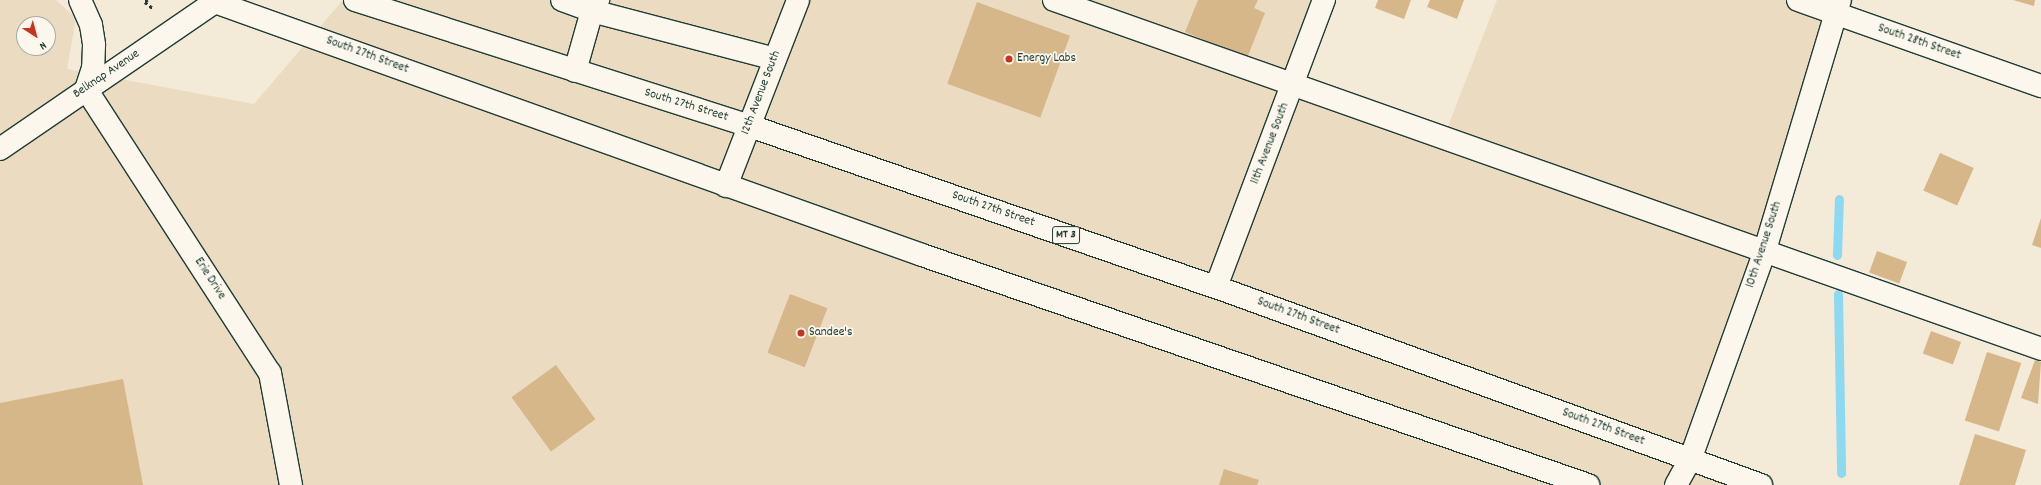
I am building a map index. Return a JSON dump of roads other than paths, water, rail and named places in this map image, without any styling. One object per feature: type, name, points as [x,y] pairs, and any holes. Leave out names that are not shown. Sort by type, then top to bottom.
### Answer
[{"type":"main road","points":[[80,0],[91,25],[94,45],[93,68],[86,89]]},
{"type":"main road","name":"South 27th Street","points":[[355,0],[750,126],[1216,287],[1760,485]]},
{"type":"main road","points":[[399,0],[437,26]]},
{"type":"main road","points":[[562,0],[595,5],[775,59]]},
{"type":"main road","name":"12th Avenue South","points":[[726,186],[798,0]]},
{"type":"main road","points":[[1054,0],[1295,83],[1764,253],[2041,349]]},
{"type":"main road","name":"11th Avenue South","points":[[1216,287],[1295,83],[1324,0]]},
{"type":"main road","name":"South 28th Street","points":[[1798,0],[1838,7],[2041,86]]},
{"type":"main road","name":"Belknap Avenue","points":[[0,149],[214,1]]},
{"type":"main road","name":"South 27th Street","points":[[214,1],[726,186],[1588,485]]},
{"type":"main road","points":[[575,71],[595,5]]},
{"type":"main road","name":"10th Avenue South","points":[[1676,485],[1690,460],[1764,253],[1838,7]]},
{"type":"main road","name":"Erie Drive","points":[[86,89],[270,373],[291,485]]},
{"type":"waterway","points":[[1837,255],[1839,199]]},
{"type":"waterway","points":[[1838,294],[1841,473]]},
{"type":"place","name":"Energy Labs","points":[[1009,59]]},
{"type":"place","name":"Sandee's","points":[[801,333]]}]
